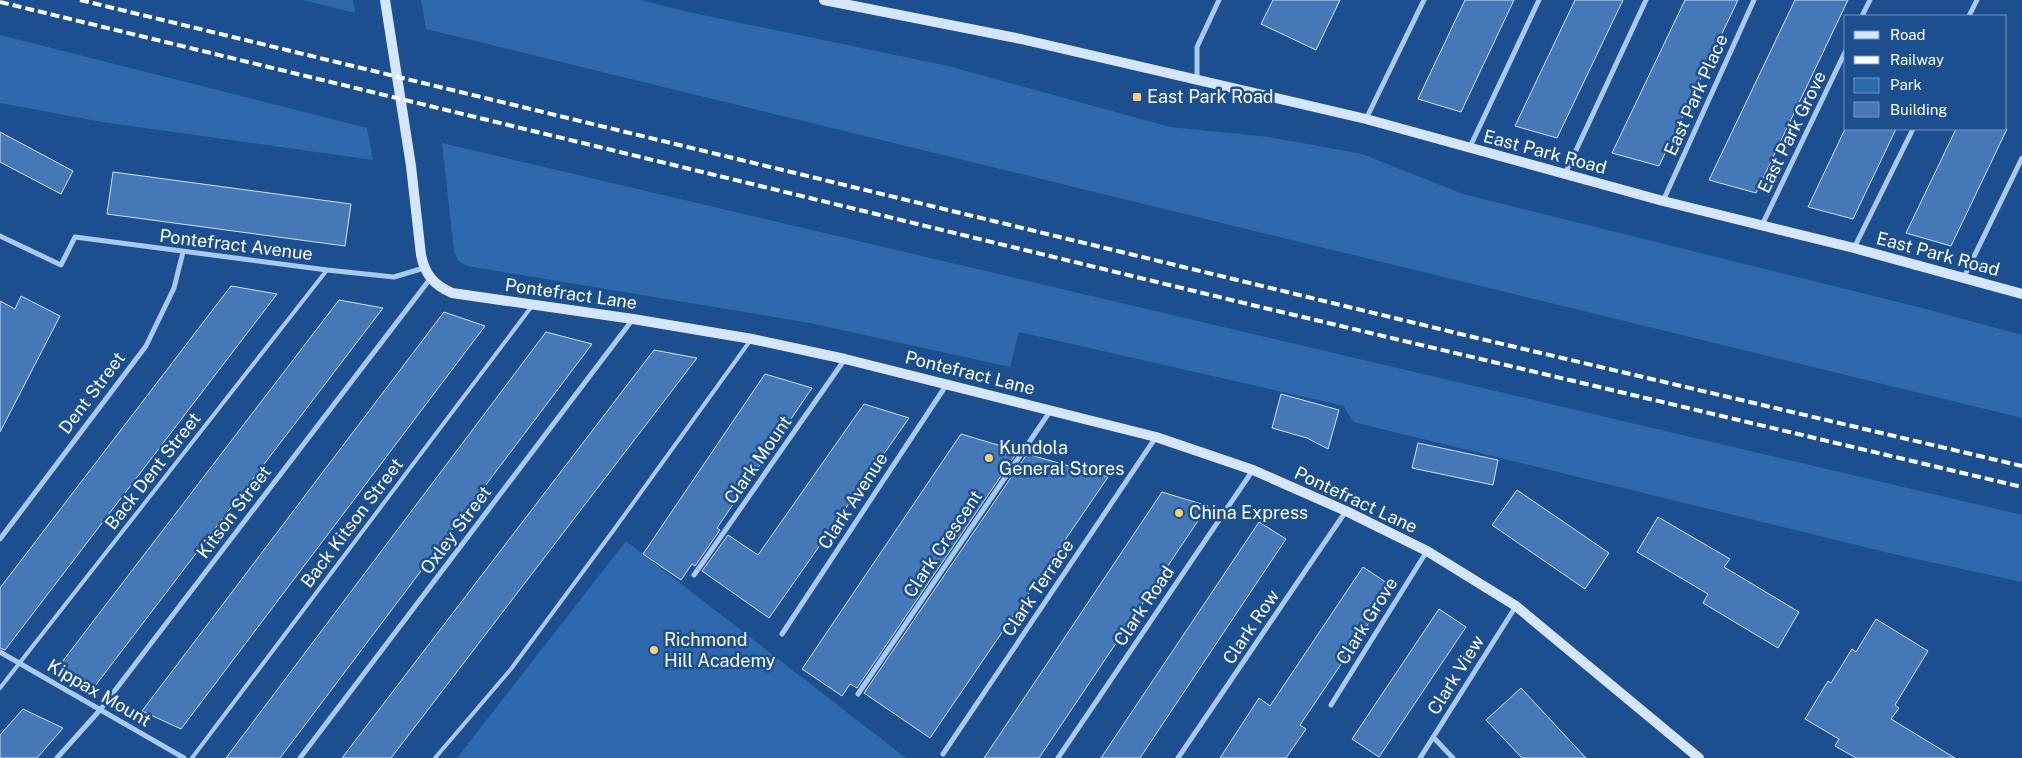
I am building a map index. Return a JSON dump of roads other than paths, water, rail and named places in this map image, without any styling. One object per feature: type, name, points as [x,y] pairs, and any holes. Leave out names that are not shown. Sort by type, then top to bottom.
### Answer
[{"type":"street","name":"Pontefract Lane","points":[[385,0],[411,166],[424,268],[430,279],[440,288],[452,293],[633,319],[752,339],[947,384],[1156,437],[1253,470],[1346,510],[1427,552],[1516,606],[1699,758]]},
{"type":"street","name":"East Park Road","points":[[824,0],[872,4],[1366,119],[1469,149],[1663,201],[1854,248],[2022,294]]},
{"type":"street","points":[[1197,80],[1196,47],[1219,0]]},
{"type":"street","points":[[1366,119],[1424,0]]},
{"type":"street","points":[[1469,149],[1539,0]]},
{"type":"street","points":[[1565,174],[1646,0]]},
{"type":"street","name":"East Park Place","points":[[1663,201],[1754,0]]},
{"type":"street","points":[[1862,15],[1870,0]]},
{"type":"street","points":[[1970,15],[1977,0]]},
{"type":"street","name":"East Park Grove","points":[[1762,226],[1844,54]]},
{"type":"street","points":[[1854,248],[1913,130]]},
{"type":"street","points":[[1964,278],[2022,158]]},
{"type":"street","name":"Pontefract Avenue","points":[[0,236],[61,265],[75,237],[394,277],[424,268]]},
{"type":"street","name":"Dent Street","points":[[0,539],[146,346],[174,288],[183,252]]},
{"type":"street","name":"Kitson Street","points":[[57,758],[100,710],[430,279]]},
{"type":"street","name":"Oxley Street","points":[[300,758],[633,319]]},
{"type":"street","name":"Clark Mount","points":[[694,576],[845,360]]},
{"type":"street","name":"Clark Avenue","points":[[782,634],[947,384]]},
{"type":"street","name":"Clark Crescent","points":[[858,694],[1051,410]]},
{"type":"street","name":"Clark Terrace","points":[[943,754],[1156,437]]},
{"type":"street","name":"Clark Road","points":[[1058,758],[1253,470]]},
{"type":"street","name":"Clark Row","points":[[1178,758],[1346,510]]},
{"type":"street","name":"Clark Grove","points":[[1331,705],[1427,552]]},
{"type":"street","name":"Clark View","points":[[1420,758],[1516,606]]},
{"type":"street","name":"Kippax Mount","points":[[0,652],[184,758]]},
{"type":"street","points":[[1433,737],[1453,758]]},
{"type":"lane","name":"Back Dent Street","points":[[0,688],[21,664],[327,270]]},
{"type":"lane","name":"Back Kitson Street","points":[[192,758],[533,305]]},
{"type":"lane","points":[[435,758],[510,668],[613,531],[752,339]]},
{"type":"railway","points":[[80,0],[1477,338],[2022,466]]},
{"type":"railway","points":[[0,2],[1252,305],[2022,487]]},
{"type":"place","name":"East Park Road","points":[[1137,97]]},
{"type":"place","name":"Kundola General Stores","points":[[989,458]]},
{"type":"place","name":"China Express","points":[[1179,513]]},
{"type":"place","name":"Richmond Hill Academy","points":[[654,650]]}]
